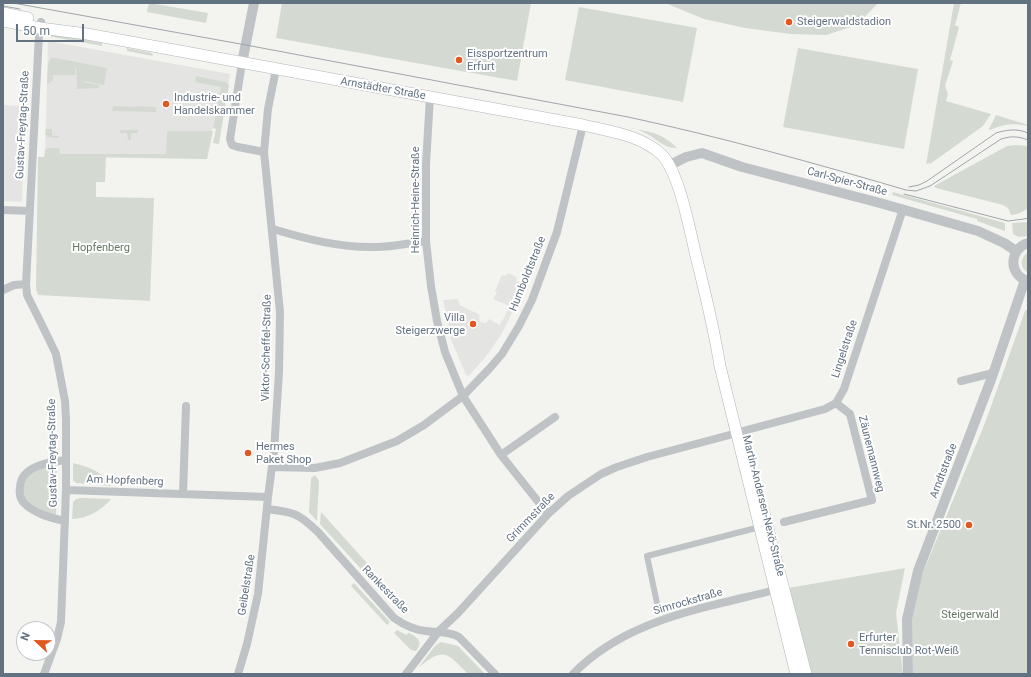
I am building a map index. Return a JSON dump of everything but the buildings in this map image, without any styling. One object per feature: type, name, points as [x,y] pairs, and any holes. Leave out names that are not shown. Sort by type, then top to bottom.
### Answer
[{"type":"main road","name":"Arnstädter Straße","points":[[3,13],[40,25]]},
{"type":"main road","name":"Arnstädter Straße","points":[[3,21],[40,25],[584,125],[637,139],[649,144],[670,165]]},
{"type":"main road","name":"Martin-Andersen-Nexö-Straße","points":[[670,165],[687,220],[716,340],[727,366],[760,528],[796,674]]},
{"type":"main road","name":"Martin-Andersen-Nexö-Straße","points":[[740,432],[806,674]]},
{"type":"street","points":[[254,3],[242,63],[230,138],[232,145],[264,152]]},
{"type":"street","name":"Gustav-Freytag-Straße","points":[[40,25],[26,284],[27,295],[56,354],[62,379],[66,419],[66,490],[61,622],[57,639],[44,674]]},
{"type":"street","name":"Viktor-Scheffel-Straße","points":[[268,497],[276,422],[280,348],[280,312],[273,229],[264,152],[268,109],[276,69]]},
{"type":"street","name":"Heinrich-Heine-Straße","points":[[430,97],[426,164],[426,241],[431,286],[437,321],[445,352],[463,396],[501,455],[548,514]]},
{"type":"street","name":"Humboldtstraße","points":[[272,467],[315,468],[340,463],[397,441],[424,425],[463,396],[502,354],[519,326],[532,300],[557,232],[584,125]]},
{"type":"street","name":"Carl-Spier-Straße","points":[[670,165],[686,157],[702,153],[742,167],[903,209],[978,231],[1004,243],[1016,251]]},
{"type":"street","name":"Lingelstraße","points":[[836,403],[844,389],[903,209]]},
{"type":"street","points":[[3,210],[30,211]]},
{"type":"street","points":[[273,229],[306,239],[351,246],[375,247],[426,241]]},
{"type":"street","points":[[1026,281],[1018,276],[1014,270],[1013,257],[1016,251],[1024,244],[1028,243]]},
{"type":"street","name":"Arndtstraße","points":[[908,674],[907,619],[918,571],[1026,281]]},
{"type":"street","points":[[3,290],[14,285],[26,284]]},
{"type":"street","points":[[961,381],[992,375]]},
{"type":"street","points":[[740,432],[825,410],[836,403]]},
{"type":"street","name":"Zäunemannweg","points":[[784,522],[872,500],[850,414],[836,403]]},
{"type":"street","points":[[183,494],[186,406]]},
{"type":"street","points":[[501,455],[555,417]]},
{"type":"street","name":"Grimmstraße","points":[[406,674],[439,631],[458,613],[548,514],[583,485],[601,474],[617,467],[647,457],[740,432]]},
{"type":"street","points":[[65,520],[52,518],[25,505],[20,495],[20,484],[26,473],[33,468],[66,460]]},
{"type":"street","name":"Am Hopfenberg","points":[[66,490],[268,497]]},
{"type":"street","name":"Geibelstraße","points":[[238,674],[247,644],[258,594],[268,497]]},
{"type":"street","name":"Rankestraße","points":[[267,508],[296,514],[306,521],[318,532],[394,618],[402,624],[427,632],[439,631],[455,634],[495,674]]},
{"type":"street","points":[[657,603],[646,556],[760,528]]},
{"type":"street","name":"Simrockstraße","points":[[573,674],[592,657],[620,638],[664,619],[775,590]]},
{"type":"shaded area","points":[[48,41],[230,74],[226,101],[218,100],[207,159],[45,157]]},
{"type":"shaded area","points":[[3,105],[25,106],[22,202],[3,201]]},
{"type":"shaded area","name":"Villa Steigerzwerge","points":[[508,273],[517,277],[516,281],[526,285],[501,335],[487,355],[469,376],[466,375],[452,342],[443,300],[458,299],[460,305],[480,315],[480,322],[486,323],[489,319],[500,325],[509,306],[493,299],[497,292],[495,291],[502,275],[506,276]]},
{"type":"green space","points":[[149,3],[208,13],[206,23],[147,12]]},
{"type":"green space","name":"Eissportzentrum Erfurt","points":[[282,3],[531,3],[517,81],[276,38]]},
{"type":"green space","name":"Steigerwaldstadion","points":[[665,3],[878,3],[857,25],[826,35],[790,34],[745,28],[704,19]]},
{"type":"green space","points":[[954,3],[961,3],[955,25],[959,27],[950,60],[953,61],[945,86],[948,94],[946,101],[991,114],[983,126],[930,164],[928,163],[926,165]]},
{"type":"green space","points":[[579,7],[697,28],[683,102],[565,80]]},
{"type":"green space","points":[[48,33],[102,43],[102,46],[53,37],[47,35]]},
{"type":"green space","points":[[127,48],[152,53],[153,56],[127,51]]},
{"type":"green space","points":[[798,48],[918,69],[904,149],[783,127]]},
{"type":"green space","points":[[51,58],[107,68],[104,85],[84,81],[83,82],[99,85],[99,88],[77,89],[75,68],[75,75],[53,75],[53,80],[47,85],[48,64]]},
{"type":"green space","points":[[196,76],[226,82],[229,86],[227,96],[219,95],[221,87],[195,82]]},
{"type":"green space","points":[[218,99],[226,101],[219,144],[213,143],[216,129],[213,128]]},
{"type":"green space","points":[[113,106],[156,107],[156,112],[112,111]]},
{"type":"green space","points":[[996,115],[1028,126],[1008,125],[999,126],[990,130],[989,129]]},
{"type":"green space","points":[[46,129],[52,129],[52,136],[60,136],[58,138],[47,137],[45,134]]},
{"type":"green space","points":[[636,129],[659,135],[671,142],[677,148],[668,147]]},
{"type":"green space","points":[[120,130],[138,130],[138,133],[131,133],[131,140],[128,140],[127,133],[120,133]]},
{"type":"green space","name":"Hopfenberg","points":[[167,131],[213,131],[207,159],[106,157],[105,182],[96,182],[96,197],[154,198],[150,301],[38,295],[36,289],[38,157],[44,157],[45,150],[49,148],[59,148],[60,154],[166,154]]},
{"type":"green space","points":[[1007,146],[1028,146],[1028,208],[1022,212],[1011,215],[1008,208],[1003,205],[936,188],[934,186]]},
{"type":"green space","points":[[893,192],[1005,223],[1005,231],[977,221],[977,219],[892,195]]},
{"type":"green space","points":[[1028,222],[1028,236],[1019,237],[1013,234],[1012,223]]},
{"type":"green space","points":[[1028,252],[1028,273],[1023,268],[1022,260]]},
{"type":"green space","name":"Steigerwald","points":[[1028,309],[1028,674],[913,674],[911,619],[921,577],[985,423],[1025,311]]},
{"type":"green space","points":[[73,463],[95,470],[108,481],[111,486],[76,483],[73,480]]},
{"type":"green space","points":[[50,466],[57,466],[56,515],[33,507],[25,500],[23,494],[25,481],[28,477],[40,469]]},
{"type":"green space","points":[[315,475],[319,481],[317,521],[309,512],[311,478]]},
{"type":"green space","points":[[76,499],[111,499],[103,507],[89,516],[72,519],[73,502]]},
{"type":"green space","points":[[321,512],[367,563],[361,569],[320,524]]},
{"type":"green space","name":"Erfurter Tennisclub Rot-Weiß","points":[[905,568],[896,613],[903,674],[810,674],[788,588]]},
{"type":"green space","points":[[354,583],[390,622],[387,625],[351,586]]},
{"type":"green space","points":[[397,630],[407,635],[408,633],[411,634],[417,638],[419,645],[416,651],[411,650],[394,633]]},
{"type":"green space","points":[[441,642],[458,646],[485,674],[468,674],[455,661],[444,655],[434,657],[418,668],[435,646]]},
{"type":"tram line","points":[[13,3],[628,117],[767,151],[906,190],[916,191],[930,186],[1001,139],[1014,137],[1028,140]]},
{"type":"tram line","points":[[3,6],[20,9]]},
{"type":"tram line","points":[[909,187],[919,185],[927,181],[996,133],[1012,130],[1020,130],[1028,133]]},
{"type":"tram line","points":[[904,194],[1008,221],[1028,218]]},
{"type":"place","name":"Steigerwaldstadion","points":[[789,22]]},
{"type":"place","name":"Eissportzentrum Erfurt","points":[[459,60]]},
{"type":"place","name":"Industrie- und Handelskammer","points":[[166,104]]},
{"type":"place","name":"Villa Steigerzwerge","points":[[473,324]]},
{"type":"place","name":"Hermes Paket Shop","points":[[248,453]]},
{"type":"place","name":"St.Nr. 2500","points":[[969,525]]},
{"type":"place","name":"Erfurter Tennisclub Rot-Weiß","points":[[851,644]]}]
